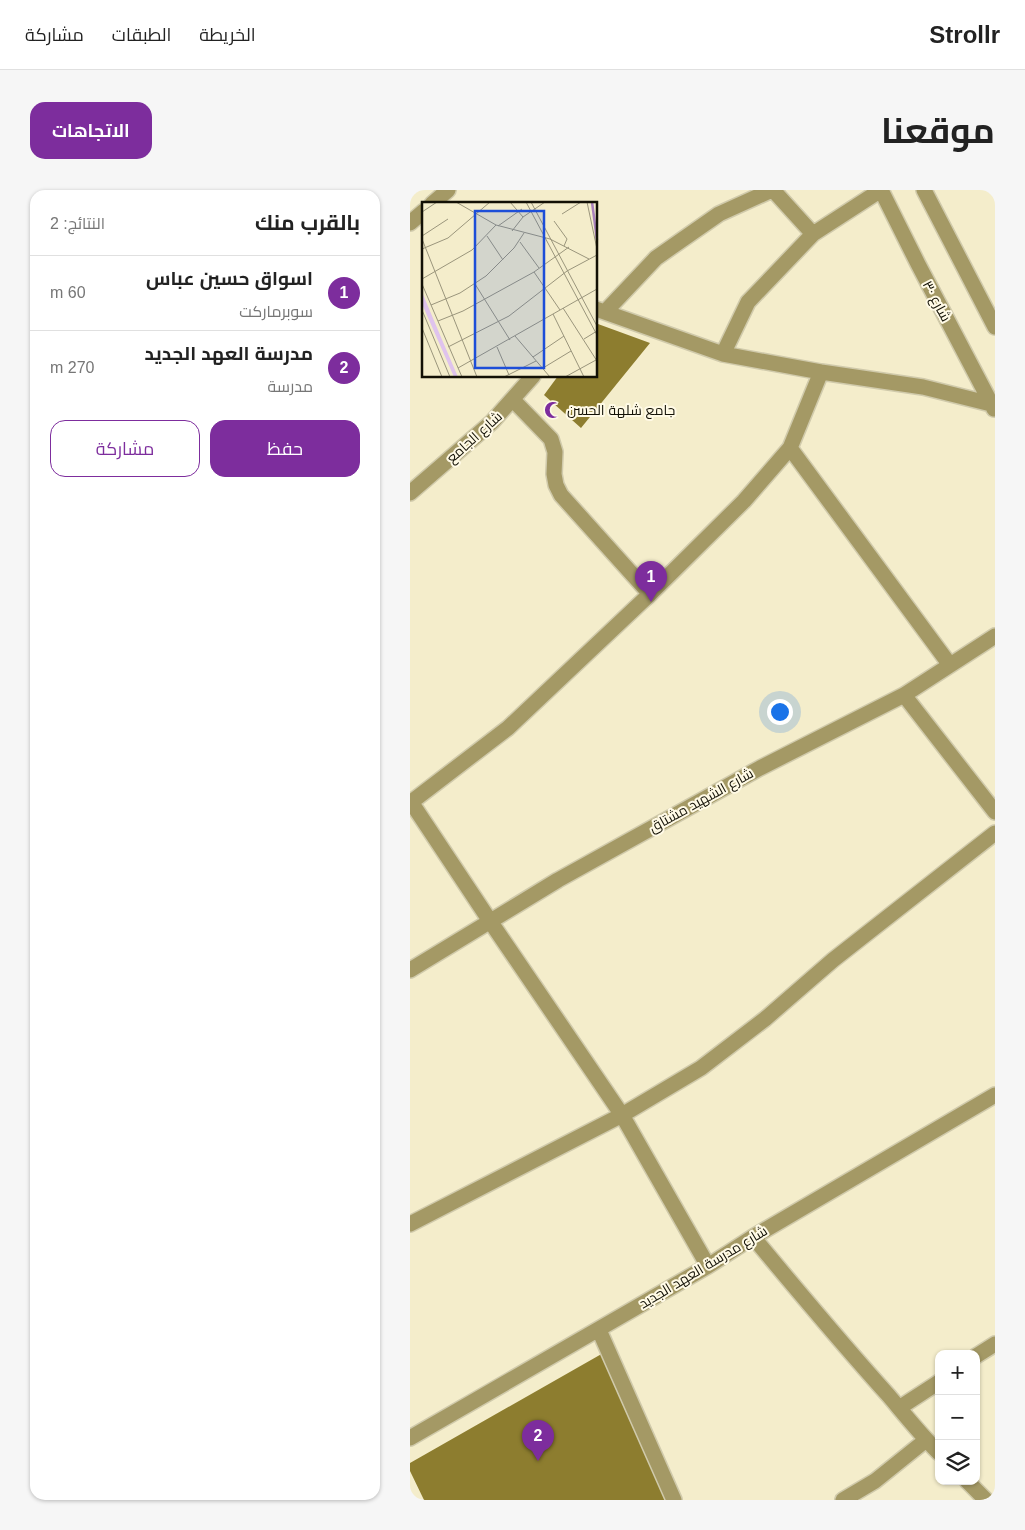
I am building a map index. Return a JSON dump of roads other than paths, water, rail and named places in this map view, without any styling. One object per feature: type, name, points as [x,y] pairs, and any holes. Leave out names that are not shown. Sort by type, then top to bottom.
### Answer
[{"type":"street","points":[[434,202],[448,190]]},
{"type":"street","points":[[813,234],[772,190],[719,214],[656,258],[601,310],[723,354],[821,372],[924,387],[994,406]]},
{"type":"street","points":[[723,354],[748,302],[813,234],[881,190]]},
{"type":"street","name":"شارع ٣٠","points":[[881,190],[918,264],[994,406]]},
{"type":"street","points":[[924,190],[995,327]]},
{"type":"street","points":[[708,1266],[622,1114],[411,802],[508,728],[650,594],[744,501],[790,448],[821,372]]},
{"type":"street","name":"شارع الجامع","points":[[410,493],[492,422],[531,378]]},
{"type":"street","points":[[512,400],[550,439],[555,452],[554,474],[556,485],[561,495],[650,594]]},
{"type":"street","points":[[790,448],[950,665]]},
{"type":"street","name":"شارع الشهيد مشتاق","points":[[410,970],[558,880],[760,768],[904,695],[995,636]]},
{"type":"street","points":[[904,695],[995,812]]},
{"type":"street","points":[[410,1224],[622,1114],[708,1063],[765,1019],[833,960],[995,833]]},
{"type":"street","name":"شارع مدرسة العهد الجديد","points":[[410,1438],[599,1330],[708,1266],[752,1237],[995,1095]]},
{"type":"street","points":[[752,1237],[935,1449]]},
{"type":"street","points":[[599,1330],[674,1500]]},
{"type":"street","points":[[980,1353],[995,1344]]},
{"type":"street","points":[[899,1408],[935,1385]]},
{"type":"street","points":[[843,1500],[860,1496],[875,1481],[926,1440]]},
{"type":"street","points":[[971,1485],[985,1500],[995,1494]]},
{"type":"place","name":"جامع شلهة الحسن","points":[[553,410]]},
{"type":"place","name":"اسواق حسين عباس","points":[[651,602]]},
{"type":"place","name":"مدرسة العهد الجديد","points":[[538,1461]]}]
